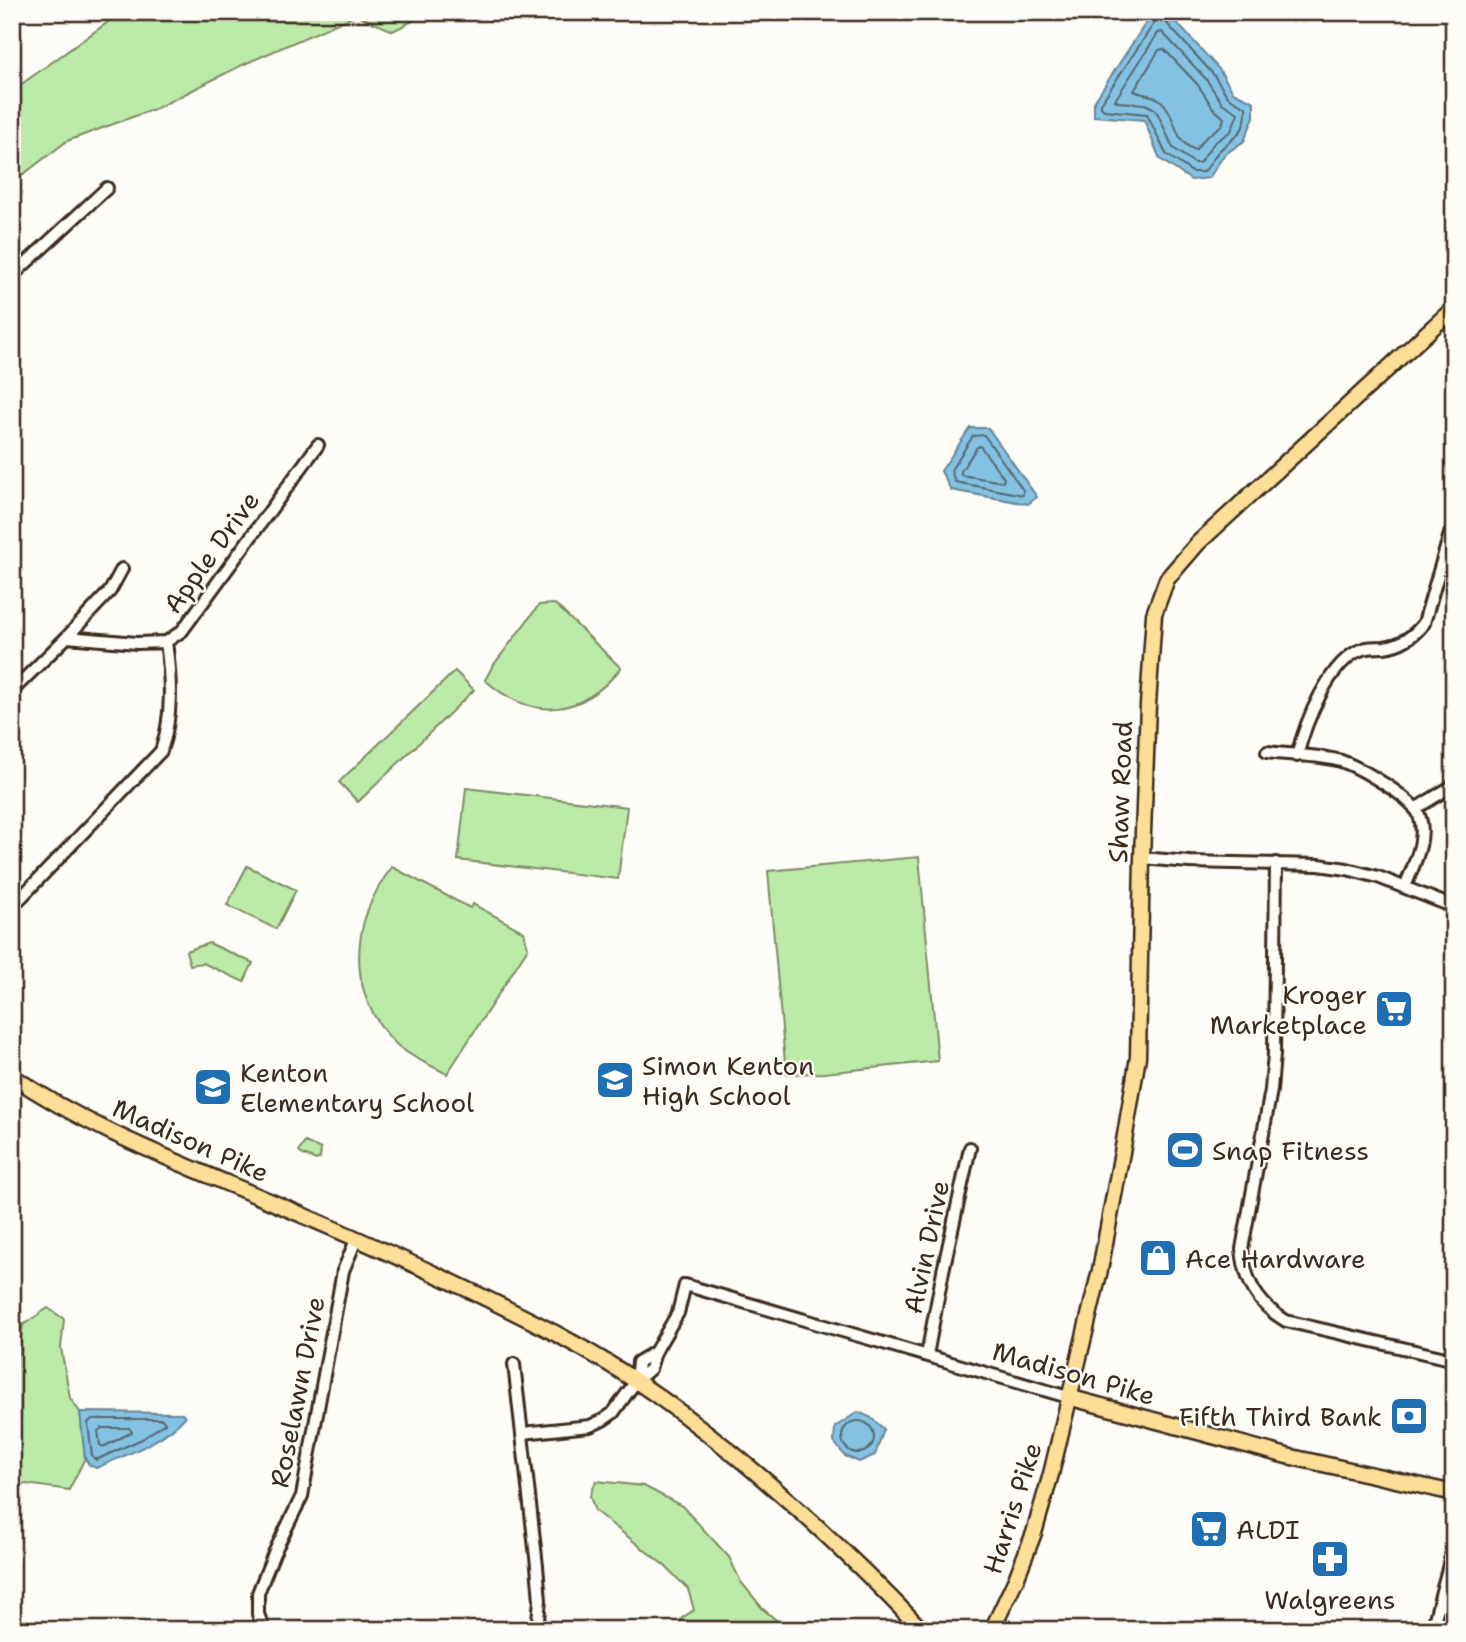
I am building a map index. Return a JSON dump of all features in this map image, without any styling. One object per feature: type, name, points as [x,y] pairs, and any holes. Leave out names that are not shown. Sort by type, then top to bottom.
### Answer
[{"type":"main road","name":"Shaw Road","points":[[1068,1397],[1100,1270],[1138,1057],[1142,858],[1154,614],[1167,579],[1198,544],[1454,308]]},
{"type":"main road","name":"Madison Pike","points":[[12,1076],[64,1109],[130,1142],[506,1308],[599,1358],[636,1381],[714,1438],[764,1479],[859,1564],[922,1630]]},
{"type":"main road","name":"Madison Pike","points":[[1068,1397],[1275,1453],[1454,1493]]},
{"type":"main road","name":"Harris Pike","points":[[992,1630],[1034,1533],[1051,1474],[1068,1397]]},
{"type":"street","points":[[12,276],[107,188]]},
{"type":"street","name":"Apple Drive","points":[[67,637],[137,643],[166,642],[183,631],[318,445]]},
{"type":"street","points":[[1297,755],[1304,728],[1338,666],[1363,649],[1394,646],[1416,634],[1424,623],[1450,534],[1454,529]]},
{"type":"street","points":[[12,691],[110,591],[122,569]]},
{"type":"street","points":[[12,907],[161,751],[169,724],[170,672],[166,642]]},
{"type":"street","points":[[1267,752],[1342,761],[1392,788],[1409,801],[1419,815],[1421,844],[1405,887]]},
{"type":"street","points":[[1415,809],[1454,785]]},
{"type":"street","points":[[1142,858],[1189,862],[1276,863],[1347,869],[1454,906]]},
{"type":"street","points":[[1276,863],[1274,1054],[1271,1090],[1242,1249],[1249,1286],[1266,1307],[1286,1321],[1454,1360]]},
{"type":"street","name":"Alvin Drive","points":[[927,1355],[970,1148]]},
{"type":"street","name":"Roselawn Drive","points":[[264,1630],[258,1614],[258,1593],[302,1496],[343,1271],[356,1240]]},
{"type":"street","name":"Madison Pike","points":[[636,1381],[650,1369],[655,1352],[678,1313],[685,1285],[1068,1397]]},
{"type":"street","points":[[514,1364],[540,1600],[537,1630]]},
{"type":"street","points":[[523,1433],[590,1426],[613,1413],[636,1381]]},
{"type":"street","points":[[1432,1630],[1454,1545]]},
{"type":"green space","points":[[132,12],[430,12],[393,31],[356,15],[240,66],[157,108],[67,141],[12,183],[12,91],[111,20]]},
{"type":"green space","points":[[555,604],[621,668],[606,684],[574,704],[539,708],[503,694],[485,680],[539,605]]},
{"type":"green space","points":[[455,671],[474,690],[358,802],[339,782]]},
{"type":"green space","points":[[466,788],[627,807],[618,879],[458,860]]},
{"type":"green space","points":[[919,857],[938,1061],[824,1073],[786,1074],[768,871]]},
{"type":"green space","points":[[247,866],[296,890],[276,929],[227,905]]},
{"type":"green space","points":[[392,867],[470,908],[473,904],[524,932],[528,948],[447,1074],[396,1044],[379,1024],[361,980],[361,933],[378,888]]},
{"type":"green space","points":[[209,943],[253,963],[244,982],[203,963],[190,965],[186,951]]},
{"type":"green space","points":[[305,1142],[321,1149],[320,1158],[316,1160],[301,1154],[299,1151]]},
{"type":"green space","points":[[48,1308],[64,1319],[61,1348],[70,1398],[80,1412],[85,1458],[69,1490],[26,1484],[12,1486],[14,1385],[23,1325]]},
{"type":"green space","points":[[596,1481],[644,1486],[682,1506],[729,1557],[741,1582],[763,1609],[782,1625],[793,1630],[676,1630],[682,1618],[694,1610],[688,1589],[665,1566],[595,1511],[590,1496]]},
{"type":"water","points":[[1153,12],[1167,12],[1219,69],[1233,92],[1254,102],[1254,117],[1244,141],[1224,155],[1209,178],[1191,180],[1160,159],[1144,120],[1094,116],[1094,102]]},
{"type":"water","points":[[970,428],[988,428],[1037,497],[1028,504],[951,490],[941,471]]},
{"type":"water","points":[[80,1412],[182,1413],[185,1417],[155,1441],[96,1468],[89,1465],[85,1458]]},
{"type":"water","points":[[858,1412],[870,1417],[884,1429],[875,1455],[859,1462],[845,1456],[834,1442],[835,1427]]},
{"type":"place","name":"Kroger Marketplace","points":[[1394,1009]]},
{"type":"place","name":"Simon Kenton High School","points":[[615,1080]]},
{"type":"place","name":"Kenton Elementary School","points":[[213,1087]]},
{"type":"place","name":"Snap Fitness","points":[[1185,1150]]},
{"type":"place","name":"Ace Hardware","points":[[1158,1258]]},
{"type":"place","name":"Fifth Third Bank","points":[[1409,1416]]},
{"type":"place","name":"ALDI","points":[[1209,1529]]},
{"type":"place","name":"Walgreens","points":[[1330,1559]]}]
